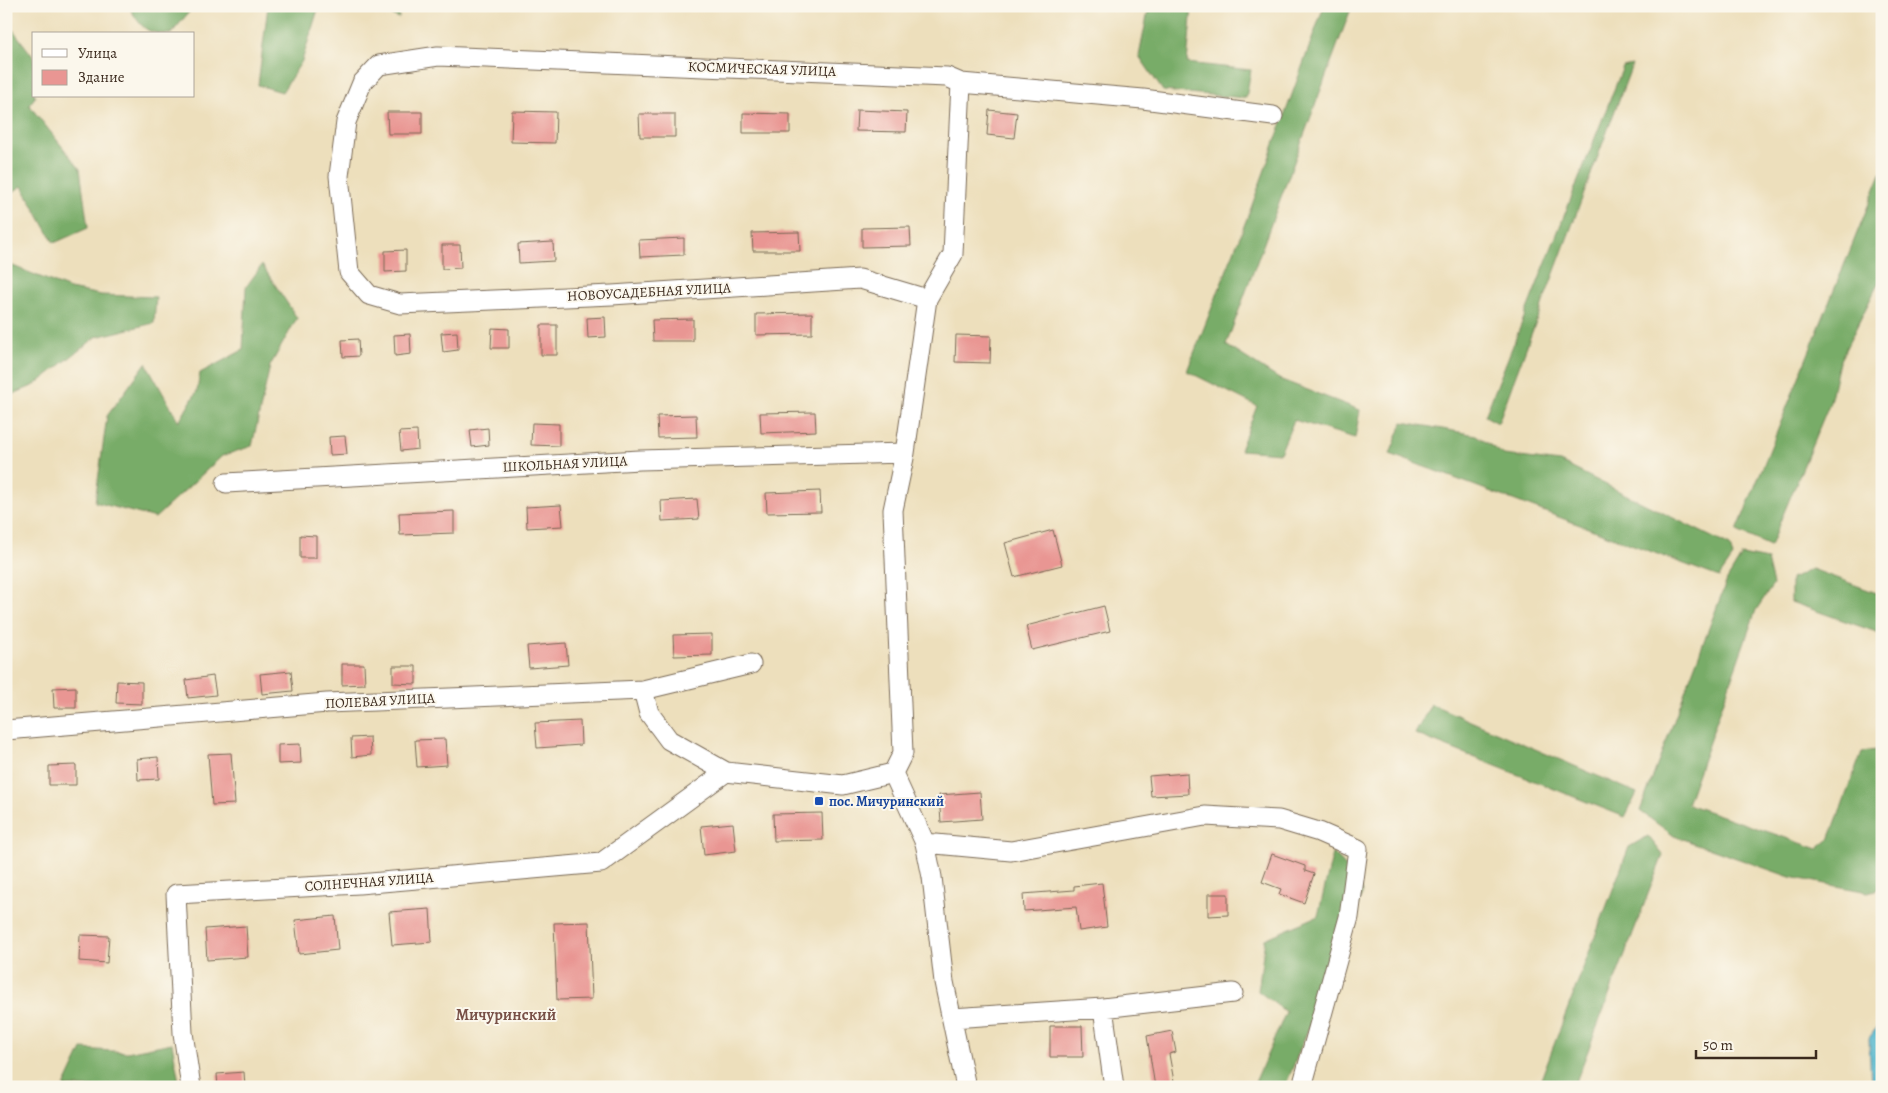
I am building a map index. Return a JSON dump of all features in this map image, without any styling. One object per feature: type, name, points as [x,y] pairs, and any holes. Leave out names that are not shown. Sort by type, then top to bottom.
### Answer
[{"type":"street","name":"КОСМИЧЕСКАЯ УЛИЦА","points":[[369,295],[349,272],[339,176],[346,122],[362,83],[379,64],[438,56],[947,77],[961,83],[1144,99],[1274,116]]},
{"type":"street","points":[[643,690],[650,713],[669,740],[726,772],[843,785],[893,773],[903,753],[893,510],[905,452],[927,299],[953,254],[961,83]]},
{"type":"street","name":"НОВОУСАДЕБНАЯ УЛИЦА","points":[[369,295],[400,304],[612,295],[860,279],[927,299]]},
{"type":"street","name":"ШКОЛЬНАЯ УЛИЦА","points":[[226,483],[640,460],[905,452]]},
{"type":"street","name":"ПОЛЕВАЯ УЛИЦА","points":[[6,730],[327,703],[643,690],[752,664]]},
{"type":"street","name":"СОЛНЕЧНАЯ УЛИЦА","points":[[191,1087],[183,1033],[176,894],[359,884],[601,862],[726,772]]},
{"type":"street","points":[[893,773],[925,843],[932,877],[944,982],[966,1087]]},
{"type":"street","points":[[925,843],[1011,851],[1205,816],[1279,820],[1320,832],[1358,849],[1349,917],[1302,1087]]},
{"type":"street","points":[[952,1018],[1102,1008],[1233,993]]},
{"type":"street","points":[[1102,1008],[1114,1087]]},
{"type":"green space","points":[[6,6],[9,6],[11,27],[32,55],[32,98],[34,98],[29,105],[80,169],[88,228],[54,243],[22,186],[6,196]]},
{"type":"green space","points":[[128,6],[194,6],[173,32],[149,31]]},
{"type":"green space","points":[[268,6],[319,6],[302,61],[282,92],[258,85]]},
{"type":"green space","points":[[400,6],[399,18],[373,7]]},
{"type":"green space","points":[[1149,6],[1192,6],[1187,63],[1251,70],[1246,98],[1163,91],[1139,56]]},
{"type":"green space","points":[[1324,6],[1352,6],[1226,345],[1279,379],[1360,410],[1355,438],[1294,420],[1280,453],[1240,450],[1257,406],[1187,371],[1251,208]]},
{"type":"green space","points":[[1632,65],[1498,423],[1485,416],[1623,67]]},
{"type":"green space","points":[[1882,171],[1882,276],[1839,362],[1830,402],[1770,546],[1737,531]]},
{"type":"green space","points":[[6,258],[8,264],[70,289],[101,295],[156,297],[154,323],[96,337],[35,385],[6,397]]},
{"type":"green space","points":[[262,265],[297,318],[270,366],[252,446],[222,456],[155,518],[95,502],[107,416],[146,363],[179,422],[197,391],[200,373],[243,350],[246,287]]},
{"type":"green space","points":[[1403,422],[1476,435],[1504,455],[1560,462],[1730,546],[1733,557],[1719,577],[1390,454]]},
{"type":"green space","points":[[1742,555],[1767,560],[1773,585],[1756,610],[1687,804],[1818,849],[1829,840],[1862,752],[1882,749],[1882,888],[1868,892],[1790,877],[1674,836],[1640,811],[1727,580]]},
{"type":"green space","points":[[1812,569],[1882,595],[1882,634],[1791,602],[1791,579]]},
{"type":"green space","points":[[1431,704],[1637,793],[1625,817],[1415,734]]},
{"type":"green space","points":[[1648,836],[1663,855],[1574,1087],[1538,1087],[1629,847]]},
{"type":"green space","points":[[1333,853],[1356,877],[1363,892],[1285,1087],[1253,1087],[1286,1012],[1258,991],[1265,939],[1318,916]]},
{"type":"green space","points":[[172,1043],[180,1087],[64,1087],[82,1049],[127,1052]]},
{"type":"water","points":[[1882,1020],[1882,1087],[1871,1087],[1869,1038]]},
{"type":"building","points":[[857,110],[907,112],[906,132],[856,131]]},
{"type":"building","points":[[989,110],[1017,113],[1014,138],[987,135]]},
{"type":"building","points":[[512,111],[556,112],[555,143],[511,142]]},
{"type":"building","points":[[387,112],[422,112],[422,134],[388,134]]},
{"type":"building","points":[[743,113],[790,114],[790,133],[743,133]]},
{"type":"building","points":[[639,114],[675,114],[675,137],[640,137]]},
{"type":"building","points":[[910,227],[911,246],[862,247],[862,228]]},
{"type":"building","points":[[799,232],[800,251],[753,251],[752,233]]},
{"type":"building","points":[[684,238],[684,255],[640,257],[639,240]]},
{"type":"building","points":[[553,242],[554,261],[519,263],[518,244]]},
{"type":"building","points":[[442,245],[460,245],[461,268],[442,269]]},
{"type":"building","points":[[406,250],[406,271],[385,272],[385,251]]},
{"type":"building","points":[[812,313],[812,334],[756,335],[756,314]]},
{"type":"building","points":[[605,317],[606,337],[588,338],[587,318]]},
{"type":"building","points":[[693,319],[693,341],[653,341],[652,320]]},
{"type":"building","points":[[541,325],[557,325],[557,355],[541,355]]},
{"type":"building","points":[[492,328],[509,329],[509,348],[491,348]]},
{"type":"building","points":[[457,332],[458,350],[443,352],[441,333]]},
{"type":"building","points":[[410,334],[411,354],[395,356],[394,335]]},
{"type":"building","points":[[956,335],[991,336],[990,363],[955,362]]},
{"type":"building","points":[[358,339],[359,356],[343,357],[342,340]]},
{"type":"building","points":[[815,412],[816,431],[761,433],[760,413]]},
{"type":"building","points":[[696,415],[697,437],[658,438],[657,416]]},
{"type":"building","points":[[532,423],[559,424],[559,446],[531,445]]},
{"type":"building","points":[[488,428],[489,445],[472,447],[470,430]]},
{"type":"building","points":[[417,431],[418,449],[401,451],[399,432]]},
{"type":"building","points":[[345,436],[347,454],[330,455],[329,437]]},
{"type":"building","points":[[820,491],[821,512],[767,513],[766,493]]},
{"type":"building","points":[[697,499],[699,519],[662,521],[661,501]]},
{"type":"building","points":[[561,505],[563,526],[527,528],[526,507]]},
{"type":"building","points":[[454,511],[454,533],[400,535],[399,513]]},
{"type":"building","points":[[1053,530],[1062,565],[1014,577],[1005,543]]},
{"type":"building","points":[[300,535],[316,536],[316,558],[300,558]]},
{"type":"building","points":[[1104,606],[1110,631],[1032,650],[1026,626]]},
{"type":"building","points":[[712,634],[712,655],[674,656],[673,635]]},
{"type":"building","points":[[566,643],[568,665],[529,668],[527,646]]},
{"type":"building","points":[[342,664],[364,664],[365,684],[342,685]]},
{"type":"building","points":[[393,666],[416,666],[416,684],[393,683]]},
{"type":"building","points":[[291,671],[293,691],[262,694],[260,674]]},
{"type":"building","points":[[213,676],[216,695],[188,698],[186,680]]},
{"type":"building","points":[[117,681],[142,682],[142,704],[116,703]]},
{"type":"building","points":[[76,687],[76,708],[54,708],[53,688]]},
{"type":"building","points":[[580,721],[581,745],[537,748],[535,723]]},
{"type":"building","points":[[370,737],[371,755],[352,757],[351,738]]},
{"type":"building","points":[[445,739],[447,765],[417,767],[415,740]]},
{"type":"building","points":[[300,744],[301,763],[278,764],[278,745]]},
{"type":"building","points":[[231,753],[235,804],[212,805],[208,754]]},
{"type":"building","points":[[158,757],[159,779],[138,780],[137,759]]},
{"type":"building","points":[[76,765],[76,785],[49,785],[49,766]]},
{"type":"building","points":[[1187,773],[1188,794],[1151,796],[1149,776]]},
{"type":"building","points":[[980,792],[982,819],[941,822],[939,795]]},
{"type":"building","points":[[822,813],[823,840],[774,841],[773,814]]},
{"type":"building","points":[[733,823],[736,851],[704,855],[701,826]]},
{"type":"building","points":[[1272,854],[1305,866],[1305,871],[1314,874],[1304,903],[1279,894],[1281,889],[1262,882]]},
{"type":"building","points":[[1102,883],[1107,927],[1079,931],[1076,907],[1024,911],[1023,894],[1074,890],[1074,886]]},
{"type":"building","points":[[1208,894],[1228,894],[1228,915],[1208,916]]},
{"type":"building","points":[[430,909],[432,942],[392,945],[389,912]]},
{"type":"building","points":[[335,916],[338,950],[299,954],[295,920]]},
{"type":"building","points":[[589,922],[592,999],[557,1000],[554,923]]},
{"type":"building","points":[[246,926],[248,957],[207,960],[205,929]]},
{"type":"building","points":[[80,935],[109,936],[107,963],[79,961]]},
{"type":"building","points":[[1050,1026],[1082,1026],[1083,1057],[1050,1057]]},
{"type":"building","points":[[1172,1031],[1176,1052],[1169,1054],[1175,1087],[1155,1087],[1147,1036]]},
{"type":"building","points":[[244,1072],[245,1087],[218,1087],[217,1074]]},
{"type":"place","name":"пос. Мичуринский","points":[[819,801]]},
{"type":"district","name":"Мичуринский","points":[[506,1015]]}]
